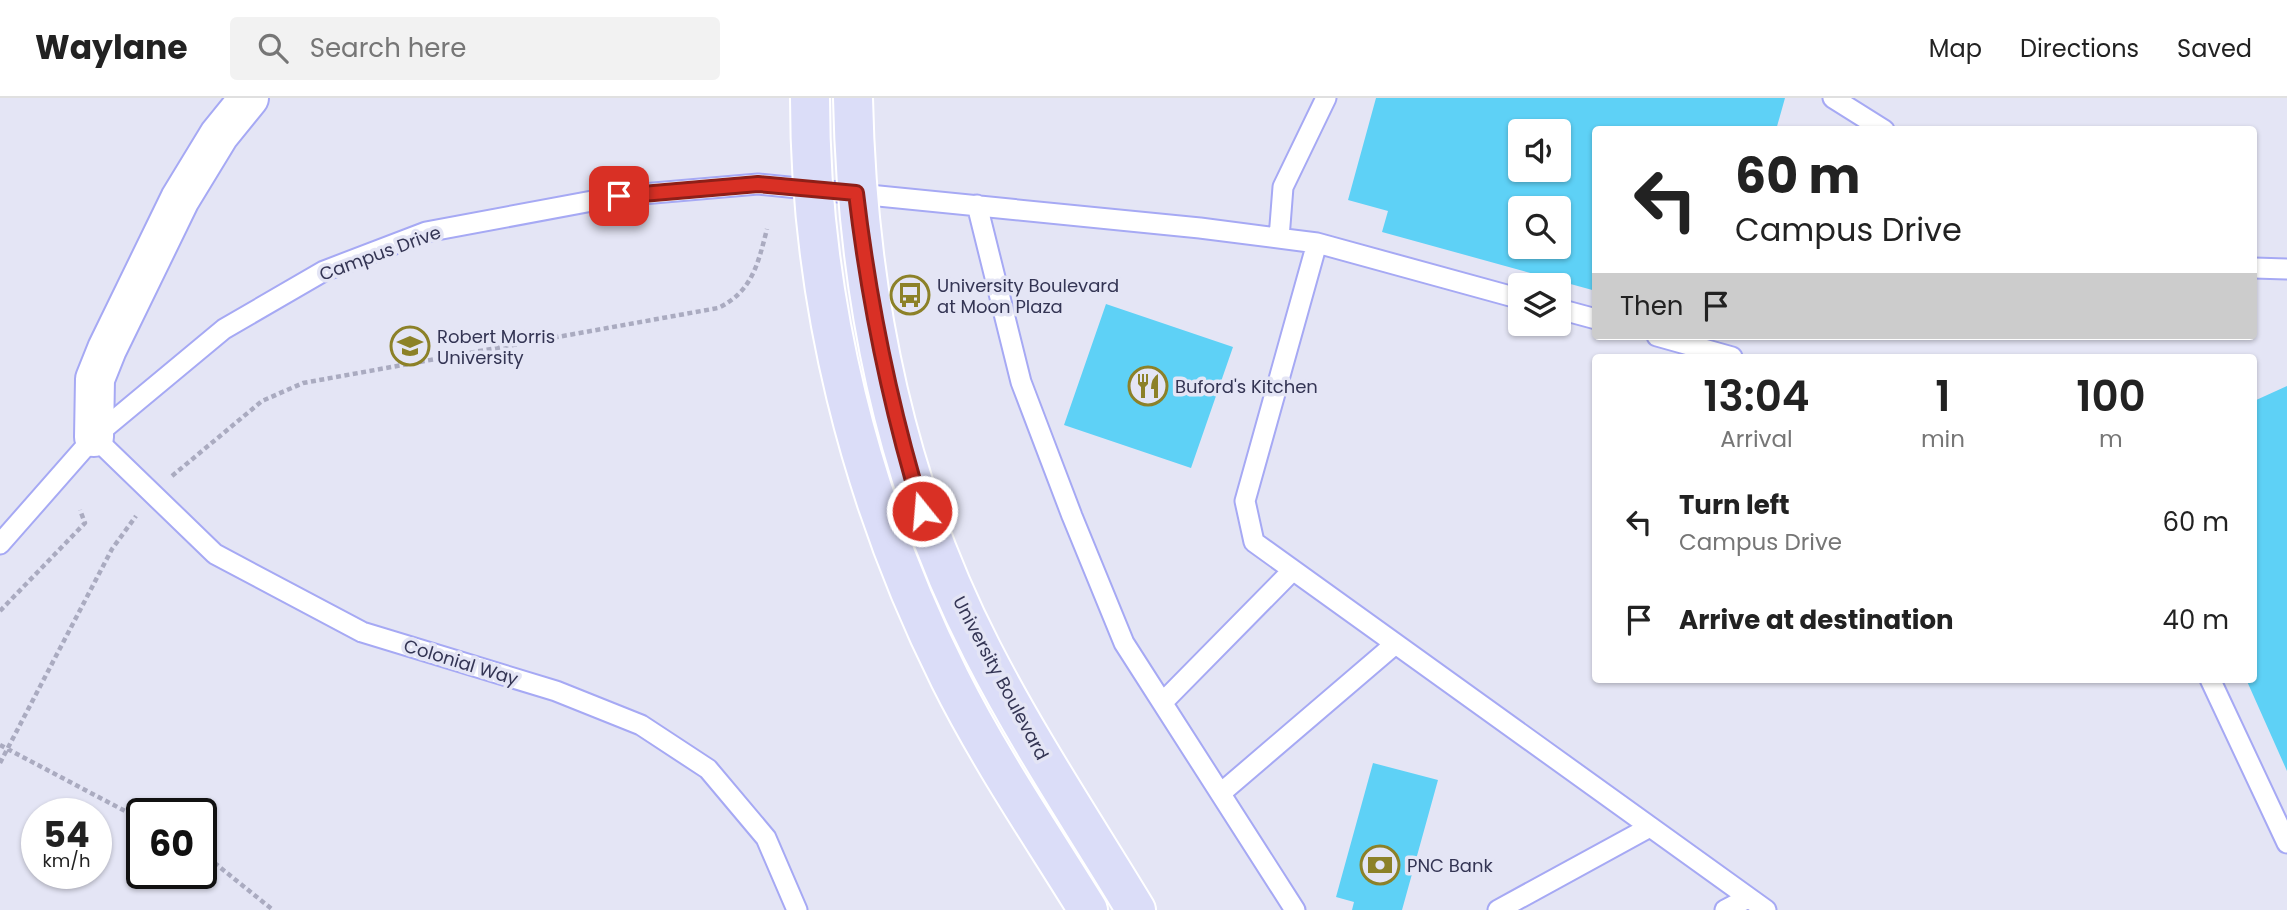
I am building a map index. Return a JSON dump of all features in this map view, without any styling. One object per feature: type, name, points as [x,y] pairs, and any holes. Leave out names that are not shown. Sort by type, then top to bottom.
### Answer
[{"type":"main road","points":[[810,98],[814,189],[827,303],[843,383],[884,530],[950,679],[986,744],[1088,910]]},
{"type":"main road","name":"University Boulevard","points":[[853,98],[856,193],[866,281],[882,366],[922,511],[982,649],[1018,717],[1136,910]]},
{"type":"street","points":[[94,437],[95,379],[107,349],[180,199],[219,135],[249,98]]},
{"type":"lane","points":[[1279,238],[1283,187],[1326,98]]},
{"type":"lane","points":[[1833,98],[1878,126]]},
{"type":"lane","name":"Campus Drive","points":[[0,544],[94,437],[224,329],[324,271],[426,232],[619,196],[758,184],[1279,238],[1317,243],[1508,295]]},
{"type":"lane","points":[[977,205],[1021,382],[1125,643],[1295,910]]},
{"type":"lane","points":[[1317,243],[1245,501],[1254,542],[1766,910]]},
{"type":"lane","points":[[2257,268],[2287,269]]},
{"type":"lane","points":[[1571,312],[1592,318]]},
{"type":"lane","points":[[1671,340],[1721,354]]},
{"type":"lane","name":"Colonial Way","points":[[94,437],[215,554],[362,632],[556,691],[641,725],[708,769],[766,838],[797,910]]},
{"type":"lane","points":[[1163,702],[1292,571]]},
{"type":"lane","points":[[1221,793],[1394,645]]},
{"type":"lane","points":[[2212,683],[2287,843]]},
{"type":"lane","points":[[1498,910],[1650,827]]},
{"type":"lane","points":[[1725,910],[1748,898]]},
{"type":"path","points":[[0,763],[112,549],[153,495],[239,418],[262,401],[303,383],[718,308],[736,298],[751,281],[767,229]]},
{"type":"path","points":[[0,611],[85,523],[80,510]]},
{"type":"path","points":[[0,744],[126,811]]},
{"type":"path","points":[[217,865],[273,910]]},
{"type":"building","points":[[1376,98],[1785,98],[1777,126],[1592,126],[1592,290],[1571,284],[1571,273],[1531,273],[1382,232],[1388,211],[1348,200]]},
{"type":"building","name":"Buford's Kitchen","points":[[1106,304],[1233,347],[1191,468],[1064,425]]},
{"type":"building","points":[[2287,386],[2287,771],[2248,683],[2257,683],[2257,400]]},
{"type":"building","name":"PNC Bank","points":[[1373,763],[1438,780],[1402,910],[1352,910],[1354,902],[1336,897]]},
{"type":"place","name":"University Boulevard at Moon Plaza","points":[[910,295]]},
{"type":"place","name":"Robert Morris University","points":[[410,346]]},
{"type":"place","name":"Buford's Kitchen","points":[[1148,386]]},
{"type":"place","name":"PNC Bank","points":[[1380,865]]},
{"type":"route","points":[[619,196],[758,184],[856,193],[866,281],[882,366],[922,511]]}]
